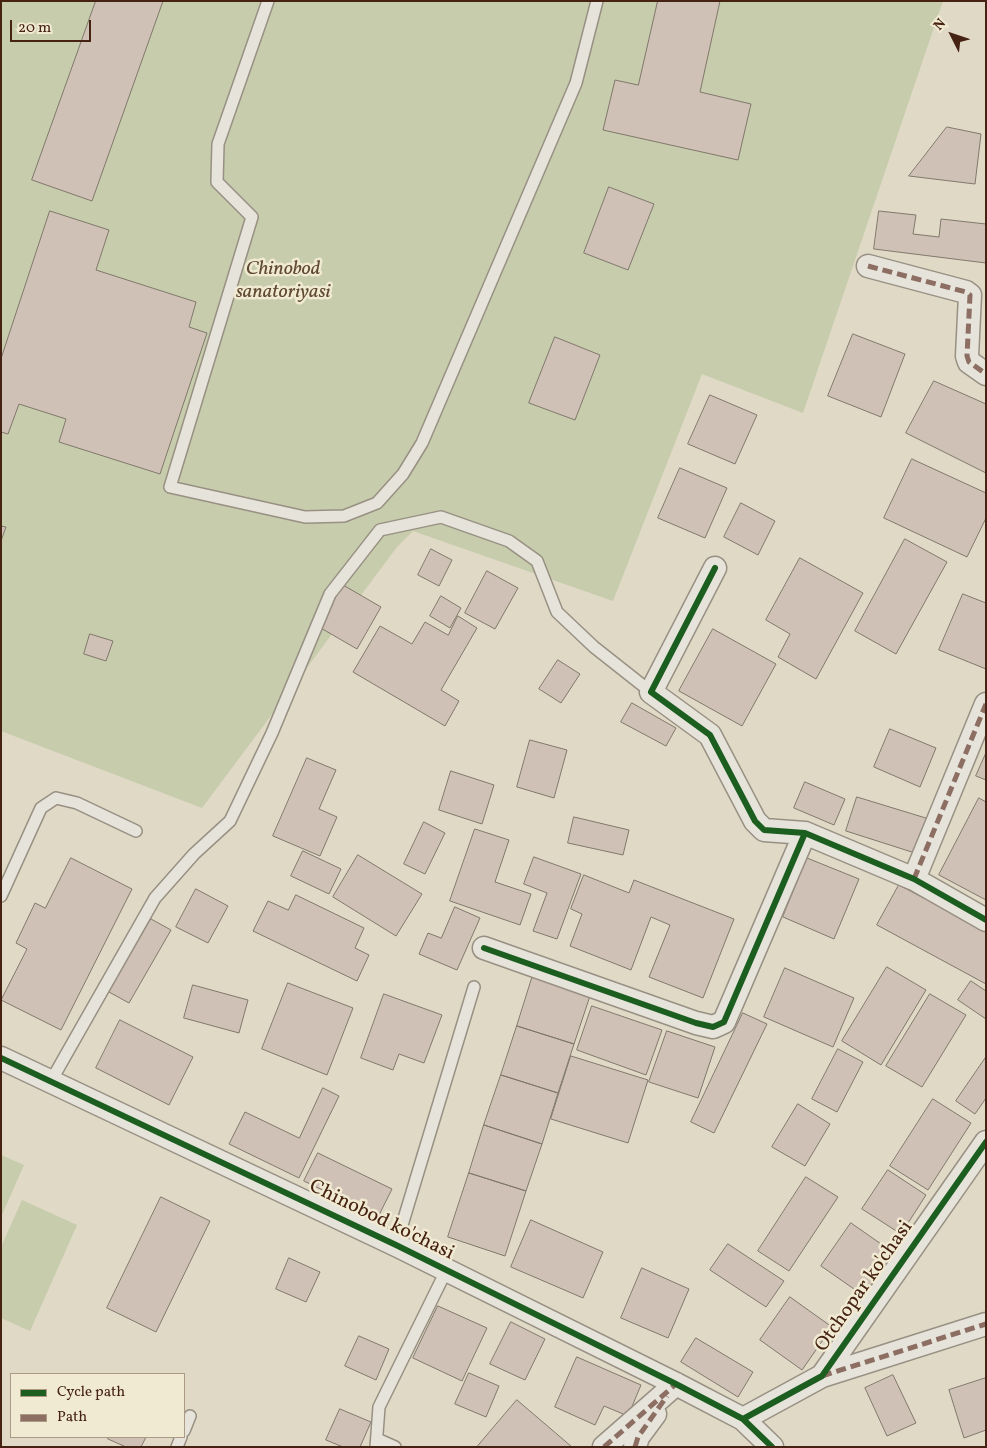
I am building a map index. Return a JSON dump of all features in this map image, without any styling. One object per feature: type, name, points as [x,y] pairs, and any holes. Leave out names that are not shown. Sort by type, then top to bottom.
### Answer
[{"type":"street","points":[[868,266],[966,292],[970,295],[967,356],[969,362],[986,374]]},
{"type":"street","points":[[714,568],[651,692],[710,736],[755,822],[764,830],[805,833],[914,879],[986,920]]},
{"type":"street","points":[[914,879],[986,704]]},
{"type":"street","points":[[484,948],[696,1023],[714,1027],[724,1022],[805,833]]},
{"type":"street","name":"Chinobod ko'chasi","points":[[1,1058],[396,1246],[676,1384],[743,1419],[772,1447]]},
{"type":"street","name":"Otchopar ko'chasi","points":[[743,1419],[822,1376],[986,1142]]},
{"type":"street","points":[[822,1376],[986,1324]]},
{"type":"street","points":[[604,1447],[676,1384]]},
{"type":"street","points":[[635,1447],[638,1437],[676,1384]]},
{"type":"lane","points":[[268,1],[218,144],[217,182],[252,217],[170,487],[305,517],[344,516],[377,503],[403,474],[422,443],[576,83],[597,1]]},
{"type":"lane","points":[[51,1081],[155,898],[194,854],[230,821],[272,733],[330,594],[380,530],[442,517],[509,541],[537,561],[557,612],[594,647],[651,692]]},
{"type":"lane","points":[[1,896],[41,808],[56,798],[77,803],[136,831]]},
{"type":"lane","points":[[396,1246],[474,987]]},
{"type":"lane","points":[[395,1447],[377,1443],[379,1407],[446,1271]]},
{"type":"lane","points":[[185,1428],[190,1416]]},
{"type":"green space","name":"Chinobod sanatoriyasi","points":[[1,1],[943,1],[803,413],[702,374],[613,601],[413,531],[397,547],[202,808],[1,731],[1,541],[6,528],[1,526]]},
{"type":"green space","points":[[1,1155],[24,1165],[1,1217]]},
{"type":"green space","points":[[22,1200],[77,1225],[30,1331],[1,1318],[1,1247]]},
{"type":"building","points":[[96,1],[163,1],[92,201],[32,180]]},
{"type":"building","points":[[658,1],[720,1],[700,92],[751,104],[738,160],[603,130],[615,80],[638,85]]},
{"type":"building","points":[[947,127],[981,134],[975,184],[909,176]]},
{"type":"building","points":[[609,187],[654,204],[628,270],[584,253]]},
{"type":"building","points":[[50,211],[109,230],[96,270],[196,302],[189,327],[207,333],[160,474],[59,442],[66,419],[19,404],[8,434],[1,432],[1,359]]},
{"type":"building","points":[[879,211],[916,215],[913,234],[939,237],[941,219],[986,224],[986,263],[874,249]]},
{"type":"building","points":[[853,334],[905,354],[881,417],[828,396]]},
{"type":"building","points":[[555,337],[600,355],[575,420],[529,403]]},
{"type":"building","points":[[934,381],[986,404],[986,473],[906,433]]},
{"type":"building","points":[[710,395],[757,415],[735,464],[688,444]]},
{"type":"building","points":[[912,459],[986,493],[986,518],[967,557],[884,518]]},
{"type":"building","points":[[680,468],[727,488],[705,538],[658,518]]},
{"type":"building","points":[[741,503],[775,521],[758,555],[724,537]]},
{"type":"building","points":[[1,526],[6,527],[1,541]]},
{"type":"building","points":[[905,539],[947,562],[896,654],[855,631]]},
{"type":"building","points":[[431,549],[452,560],[439,586],[418,575]]},
{"type":"building","points":[[800,558],[863,593],[816,679],[778,657],[790,634],[766,620]]},
{"type":"building","points":[[487,571],[518,588],[495,629],[465,613]]},
{"type":"building","points":[[343,585],[381,607],[357,649],[319,627]]},
{"type":"building","points":[[963,594],[986,603],[986,669],[939,650]]},
{"type":"building","points":[[441,596],[461,608],[450,628],[430,616]]},
{"type":"building","points":[[458,616],[477,628],[441,690],[459,701],[445,726],[353,672],[380,626],[412,644],[425,622],[448,635]]},
{"type":"building","points":[[713,629],[776,664],[742,726],[679,691]]},
{"type":"building","points":[[90,634],[113,641],[106,661],[84,654]]},
{"type":"building","points":[[558,660],[580,674],[561,703],[539,689]]},
{"type":"building","points":[[632,703],[676,728],[666,746],[621,722]]},
{"type":"building","points":[[890,729],[936,748],[920,787],[874,767]]},
{"type":"building","points":[[530,740],[567,750],[554,798],[517,787]]},
{"type":"building","points":[[986,753],[986,780],[976,776]]},
{"type":"building","points":[[307,758],[336,770],[319,809],[337,817],[320,856],[273,836]]},
{"type":"building","points":[[451,771],[494,785],[482,824],[439,810]]},
{"type":"building","points":[[805,782],[845,799],[834,825],[794,808]]},
{"type":"building","points":[[857,797],[929,819],[918,854],[846,831]]},
{"type":"building","points":[[979,798],[986,802],[986,900],[939,875]]},
{"type":"building","points":[[574,817],[629,830],[623,855],[568,843]]},
{"type":"building","points":[[424,822],[445,833],[425,874],[404,864]]},
{"type":"building","points":[[475,829],[509,840],[495,882],[531,894],[520,925],[450,901]]},
{"type":"building","points":[[303,851],[341,869],[329,894],[291,876]]},
{"type":"building","points":[[358,855],[422,894],[396,936],[333,897]]},
{"type":"building","points":[[534,857],[581,874],[557,939],[533,931],[547,893],[524,884]]},
{"type":"building","points":[[71,858],[132,889],[61,1030],[1,1000],[27,949],[16,943],[35,903],[45,908]]},
{"type":"building","points":[[807,858],[859,879],[834,939],[783,917]]},
{"type":"building","points":[[584,875],[629,893],[634,880],[734,919],[703,998],[649,977],[670,925],[651,917],[631,970],[570,946],[582,914],[571,909]]},
{"type":"building","points":[[899,885],[986,931],[986,984],[877,925]]},
{"type":"building","points":[[196,889],[228,906],[208,943],[176,927]]},
{"type":"building","points":[[296,895],[364,928],[355,948],[369,955],[357,981],[253,931],[268,901],[288,910]]},
{"type":"building","points":[[455,907],[480,918],[457,970],[419,954],[428,933],[441,938]]},
{"type":"building","points":[[151,919],[171,930],[129,1003],[109,992]]},
{"type":"building","points":[[887,967],[926,990],[881,1065],[842,1041]]},
{"type":"building","points":[[785,968],[854,998],[833,1047],[764,1017]]},
{"type":"building","points":[[533,975],[591,993],[574,1044],[517,1026]]},
{"type":"building","points":[[971,981],[986,991],[986,1019],[958,1000]]},
{"type":"building","points":[[288,983],[353,1008],[327,1075],[262,1049]]},
{"type":"building","points":[[193,985],[248,1000],[239,1033],[184,1018]]},
{"type":"building","points":[[384,994],[442,1015],[424,1063],[399,1054],[393,1070],[361,1058]]},
{"type":"building","points":[[930,994],[966,1015],[922,1087],[886,1066]]},
{"type":"building","points":[[592,1006],[662,1030],[646,1075],[577,1050]]},
{"type":"building","points":[[743,1013],[767,1024],[714,1133],[691,1122]]},
{"type":"building","points":[[120,1020],[193,1057],[169,1105],[96,1068]]},
{"type":"building","points":[[517,1026],[574,1044],[558,1093],[501,1075]]},
{"type":"building","points":[[667,1031],[715,1047],[698,1098],[649,1082]]},
{"type":"building","points":[[838,1049],[863,1062],[837,1112],[812,1099]]},
{"type":"building","points":[[571,1056],[648,1080],[628,1143],[551,1119]]},
{"type":"building","points":[[986,1057],[986,1098],[975,1114],[956,1101]]},
{"type":"building","points":[[501,1075],[558,1093],[542,1144],[484,1125]]},
{"type":"building","points":[[323,1088],[339,1096],[299,1178],[229,1144],[245,1112],[299,1138]]},
{"type":"building","points":[[933,1099],[971,1123],[928,1190],[890,1166]]},
{"type":"building","points":[[798,1104],[830,1124],[805,1166],[772,1147]]},
{"type":"building","points":[[484,1125],[542,1144],[526,1191],[469,1173]]},
{"type":"building","points":[[318,1153],[392,1189],[378,1217],[304,1181]]},
{"type":"building","points":[[888,1170],[926,1195],[901,1234],[862,1209]]},
{"type":"building","points":[[469,1173],[526,1191],[505,1256],[448,1237]]},
{"type":"building","points":[[806,1177],[838,1197],[789,1271],[758,1251]]},
{"type":"building","points":[[161,1197],[210,1221],[156,1332],[107,1308]]},
{"type":"building","points":[[531,1220],[603,1252],[583,1298],[511,1267]]},
{"type":"building","points":[[851,1223],[894,1253],[864,1296],[821,1266]]},
{"type":"building","points":[[728,1244],[784,1281],[766,1307],[710,1270]]},
{"type":"building","points":[[289,1258],[320,1272],[306,1302],[276,1289]]},
{"type":"building","points":[[642,1268],[689,1289],[668,1338],[621,1318]]},
{"type":"building","points":[[790,1297],[832,1327],[802,1370],[760,1340]]},
{"type":"building","points":[[438,1306],[487,1328],[462,1381],[413,1358]]},
{"type":"building","points":[[511,1322],[545,1339],[525,1380],[490,1364]]},
{"type":"building","points":[[359,1336],[389,1349],[376,1380],[345,1366]]},
{"type":"building","points":[[696,1338],[753,1372],[738,1397],[681,1362]]},
{"type":"building","points":[[577,1357],[641,1385],[628,1416],[604,1406],[595,1425],[555,1407]]},
{"type":"building","points":[[469,1373],[499,1386],[486,1417],[455,1404]]},
{"type":"building","points":[[893,1375],[916,1423],[887,1436],[865,1388]]},
{"type":"building","points":[[986,1378],[986,1430],[964,1438],[949,1390]]},
{"type":"building","points":[[517,1400],[572,1447],[477,1447]]},
{"type":"building","points":[[340,1409],[371,1422],[360,1447],[343,1447],[326,1440]]},
{"type":"building","points":[[146,1438],[141,1447],[126,1447],[108,1439]]},
{"type":"marked path","points":[[868,266],[966,292],[970,295],[967,356],[969,362],[986,374]]},
{"type":"marked path","points":[[914,879],[986,704]]},
{"type":"marked path","points":[[822,1376],[986,1324]]},
{"type":"marked path","points":[[604,1447],[676,1384]]},
{"type":"marked path","points":[[635,1447],[638,1437],[667,1396]]},
{"type":"cycle path","points":[[715,568],[651,692],[710,735],[755,821],[764,830],[805,833],[914,879],[986,920]]},
{"type":"cycle path","points":[[484,948],[696,1023],[713,1027],[724,1022],[805,833]]},
{"type":"cycle path","points":[[1,1058],[396,1245],[676,1384],[743,1419],[772,1447]]},
{"type":"cycle path","points":[[743,1419],[822,1376],[986,1142]]}]
